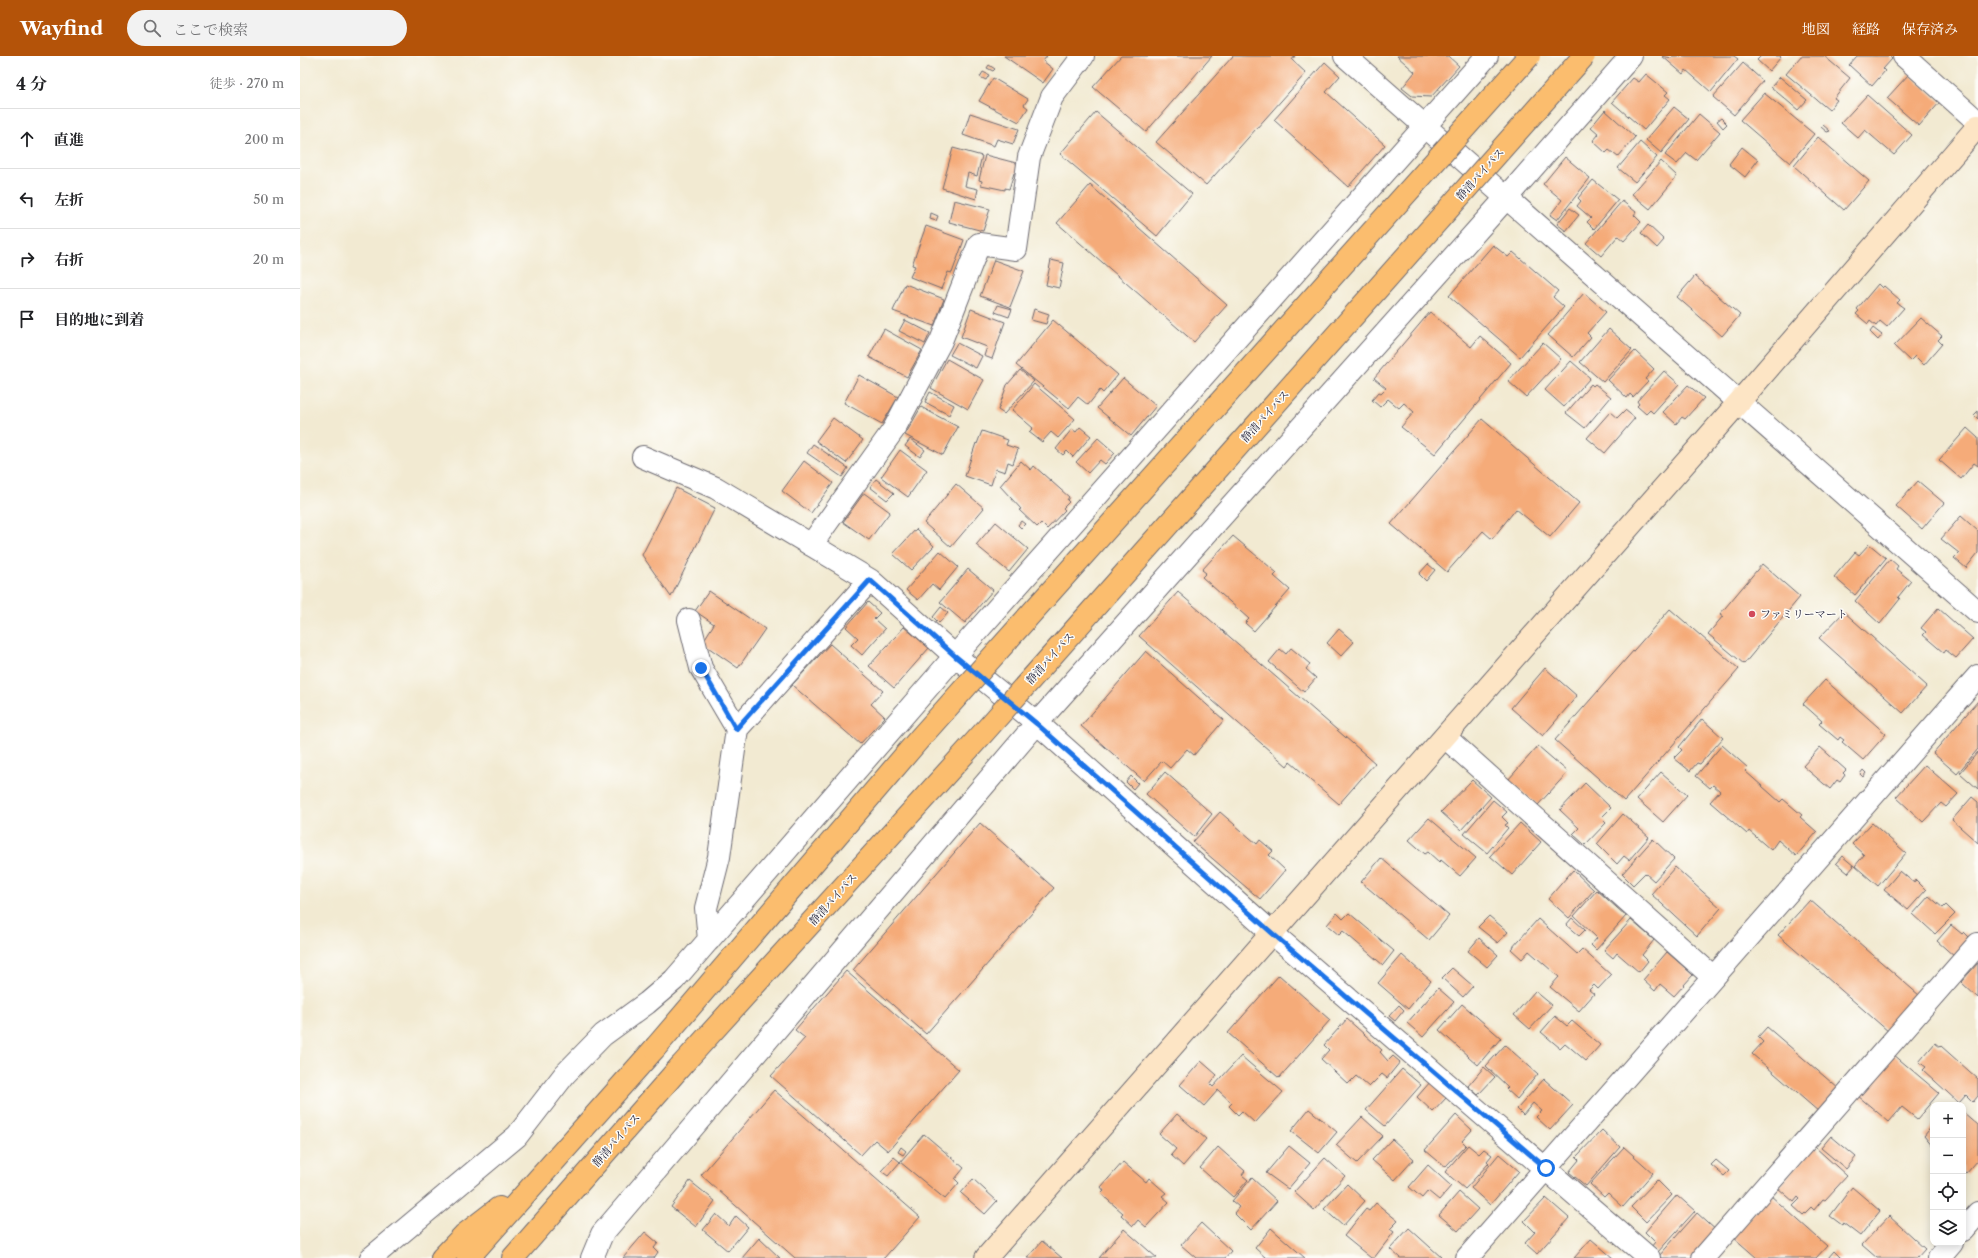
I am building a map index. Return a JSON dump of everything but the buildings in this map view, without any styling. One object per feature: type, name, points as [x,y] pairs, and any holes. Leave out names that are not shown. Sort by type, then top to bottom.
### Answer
[{"type":"highway","points":[[468,1258],[655,1048],[920,738],[1529,56]]},
{"type":"highway","name":"静清バイパス","points":[[513,1258],[680,1067],[990,725],[1584,56]]},
{"type":"highway","points":[[528,1258],[680,1067]]},
{"type":"highway","points":[[442,1258],[464,1235],[542,1175]]},
{"type":"street","points":[[811,545],[894,428],[941,341],[979,244],[1016,249],[1029,158],[1052,97],[1083,56]]},
{"type":"street","points":[[1345,56],[1978,612]]},
{"type":"street","points":[[371,1258],[517,1136],[564,1074],[603,1034],[647,1003],[674,980],[955,656],[1487,56]]},
{"type":"street","points":[[592,1258],[602,1234],[1037,724],[1507,198],[1631,56]]},
{"type":"street","points":[[1904,56],[1978,122]]},
{"type":"street","points":[[986,1258],[1739,402],[1978,126]]},
{"type":"street","points":[[643,457],[716,488],[870,580],[955,656],[1037,724],[1272,933],[1649,1258]]},
{"type":"street","points":[[710,940],[706,908],[719,857],[736,729],[870,580]]},
{"type":"street","points":[[689,620],[701,668],[736,729]]},
{"type":"street","points":[[1467,1258],[1978,676]]},
{"type":"street","points":[[1445,737],[1713,977]]},
{"type":"street","points":[[1703,1258],[1978,944]]},
{"type":"street","points":[[1966,1227],[1978,1213]]},
{"type":"street","points":[[1939,1258],[1949,1246]]},
{"type":"place","name":"ファミリーマート","points":[[1752,614]]},
{"type":"route","points":[[701,668],[736,729],[870,580],[955,656],[1037,724],[1272,933],[1546,1168]]}]
